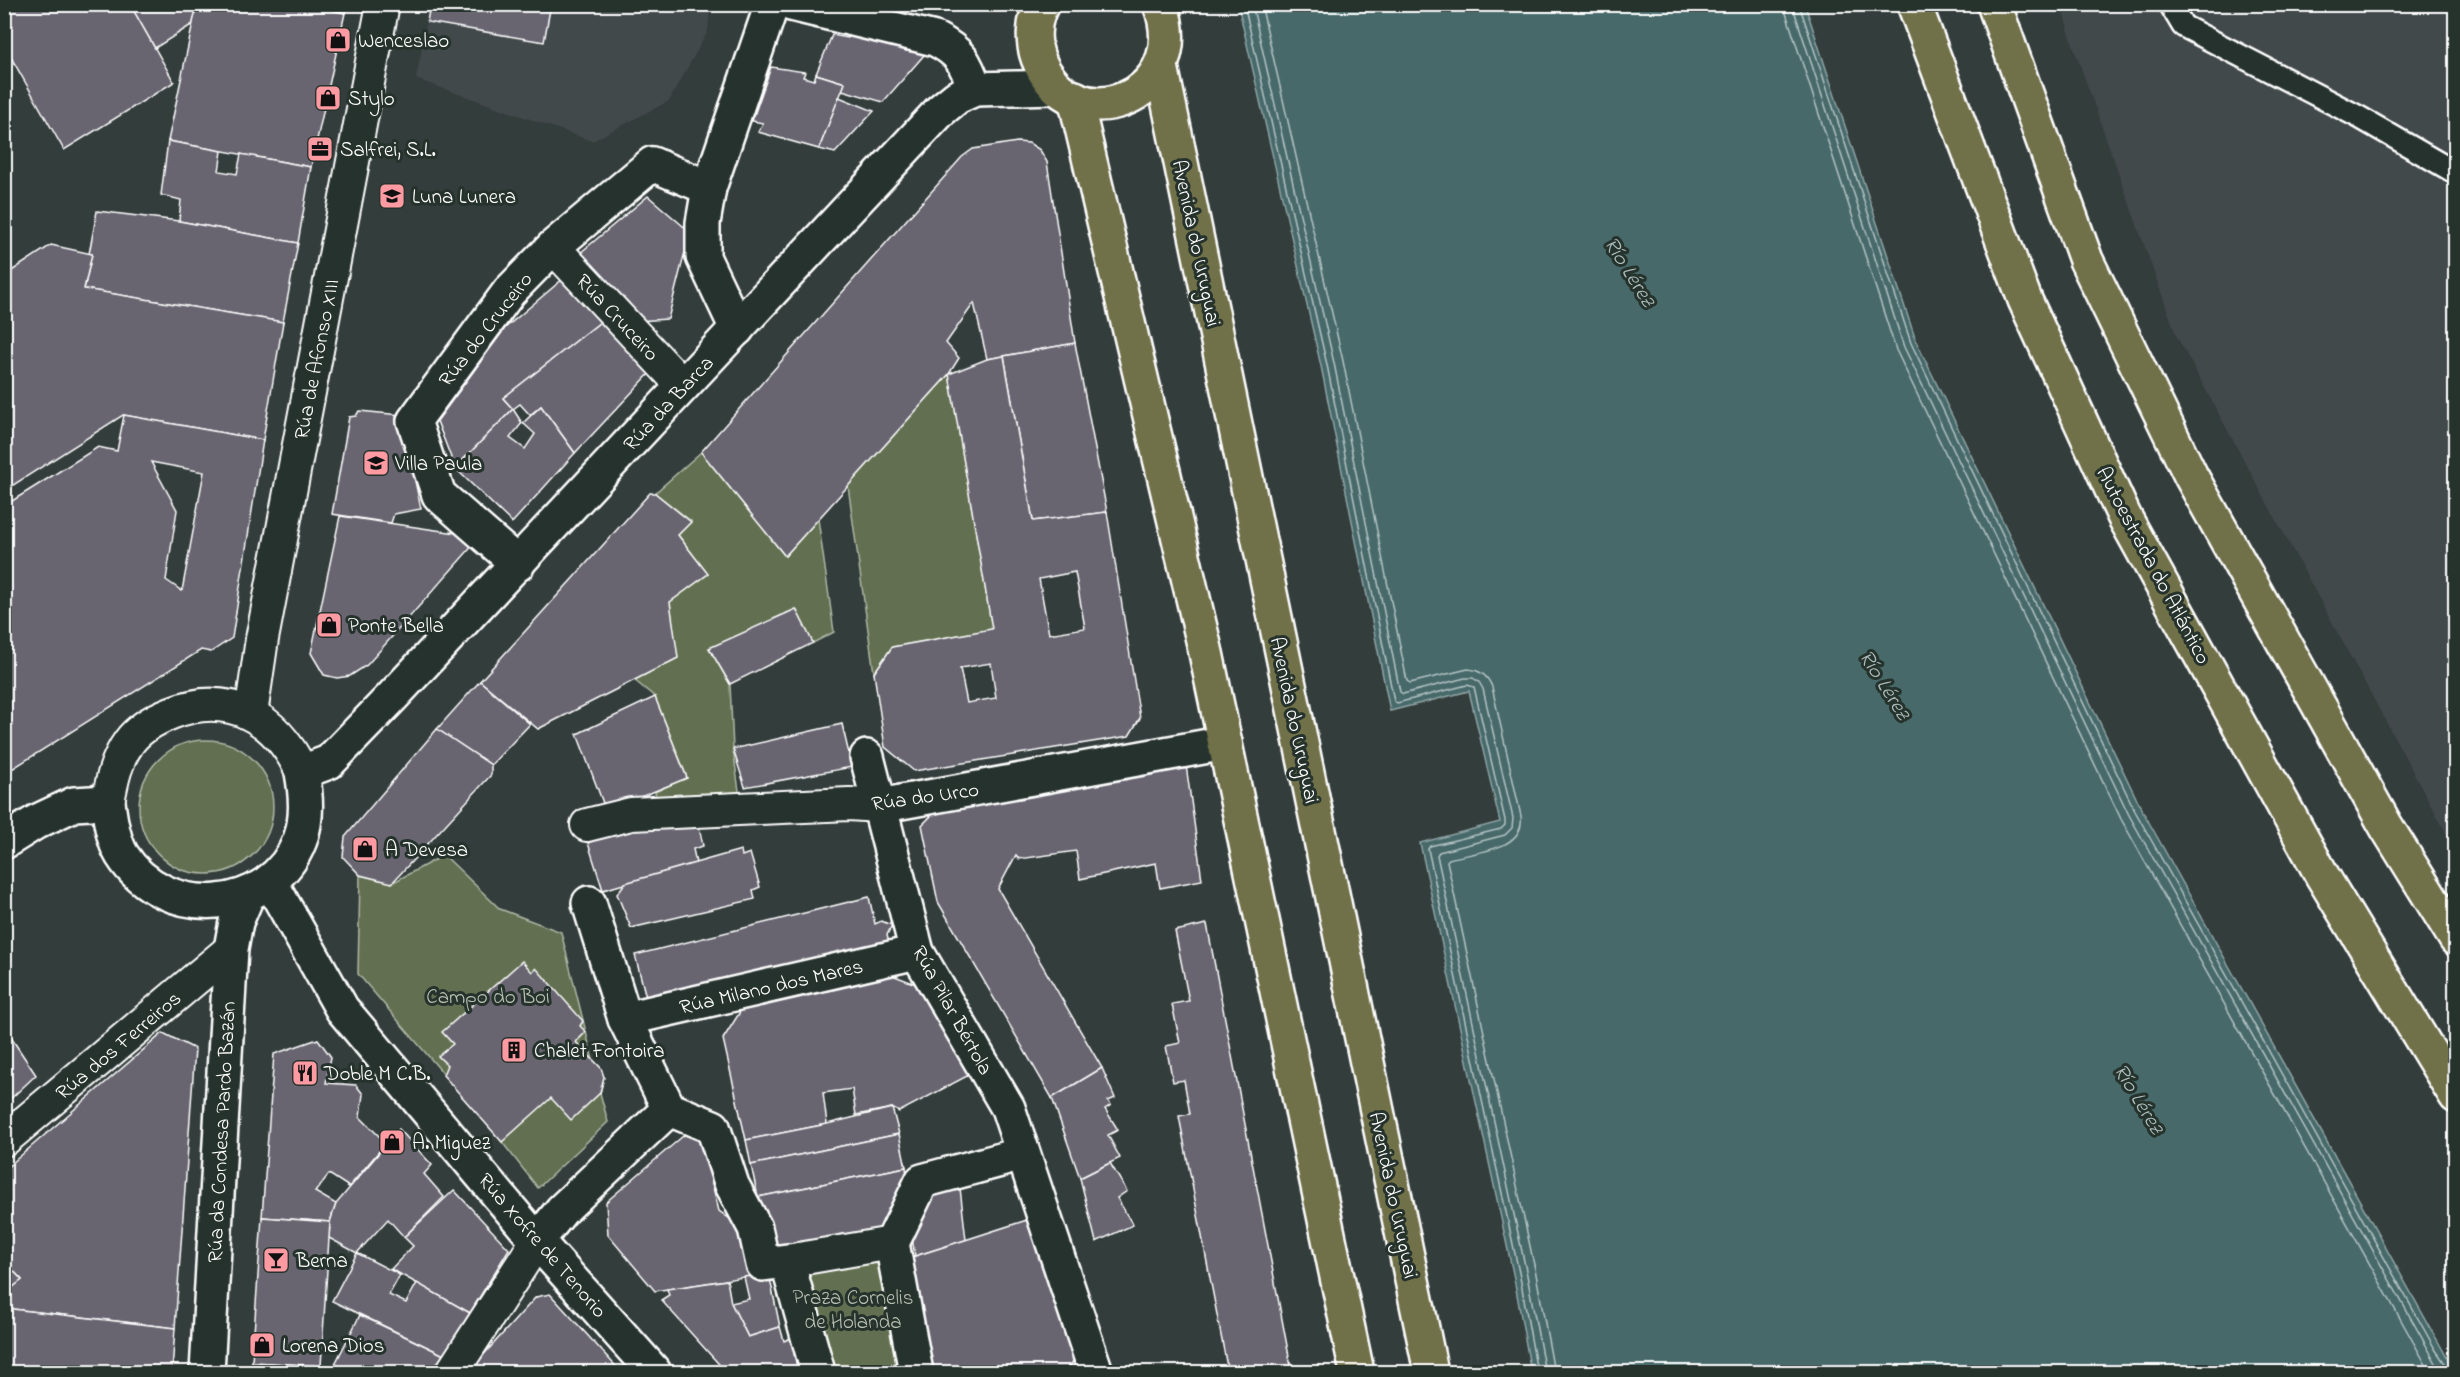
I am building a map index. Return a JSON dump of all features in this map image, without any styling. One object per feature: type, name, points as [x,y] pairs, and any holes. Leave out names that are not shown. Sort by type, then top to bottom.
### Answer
[{"type":"highway","points":[[1042,4],[1034,30],[1035,51],[1043,71],[1065,93],[1094,104],[1114,102],[1134,95],[1150,83],[1161,66],[1167,45],[1167,24],[1160,4]]},
{"type":"highway","name":"Autoestrada do Atlántico","points":[[1914,4],[2025,300],[2124,516],[2323,878],[2456,1096]]},
{"type":"highway","points":[[1994,4],[2086,260],[2191,476],[2386,826],[2456,939]]},
{"type":"highway","name":"Avenida do Uruguai","points":[[1161,66],[1431,1372]]},
{"type":"highway","points":[[1065,93],[1206,653],[1357,1372]]},
{"type":"street","name":"Rúa de Afonso XIII","points":[[251,714],[265,627],[383,4]]},
{"type":"street","points":[[736,329],[703,257],[703,223],[709,188],[772,4]]},
{"type":"street","points":[[791,4],[935,39],[954,48],[969,70],[975,90]]},
{"type":"street","name":"Rúa da Barca","points":[[302,772],[329,762],[518,564],[941,110],[957,97],[975,90],[1065,93]]},
{"type":"street","name":"Rúa do Cruceiro","points":[[518,564],[439,495],[414,421],[509,292],[553,247],[652,164],[709,188]]},
{"type":"street","name":"Rúa Cruceiro","points":[[553,247],[683,387]]},
{"type":"street","points":[[219,704],[251,714],[283,739],[302,772],[306,810],[300,840],[287,862],[259,888],[224,902],[204,903],[168,896],[141,879],[121,854],[110,821],[108,802],[114,769],[130,740],[155,719],[186,706],[219,704]]},
{"type":"street","name":"Rúa do Urco","points":[[587,825],[631,814],[849,804],[879,806],[1225,743]]},
{"type":"street","name":"Rúa Pilar Bértola","points":[[867,757],[917,952],[1008,1108],[1096,1372]]},
{"type":"street","points":[[4,842],[36,822],[74,804],[108,802]]},
{"type":"street","name":"Rúa da Condesa Pardo Bazán","points":[[207,1372],[231,949],[236,922],[259,888]]},
{"type":"street","name":"Rúa Xofre de Tenorio","points":[[259,888],[342,1009],[537,1240],[654,1372]]},
{"type":"street","points":[[589,903],[625,1019],[669,1109],[713,1127],[732,1185],[755,1228],[763,1264],[892,1243]]},
{"type":"street","name":"Rúa dos Ferreiros","points":[[4,1140],[231,949]]},
{"type":"street","name":"Rúa Milano dos Mares","points":[[625,1019],[917,952]]},
{"type":"street","points":[[452,1372],[537,1240],[562,1210],[669,1109]]},
{"type":"street","points":[[916,1372],[892,1243],[922,1181],[1023,1154]]},
{"type":"street","points":[[787,1261],[818,1372]]},
{"type":"lane","points":[[2170,4],[2183,26],[2359,117],[2456,173]]},
{"type":"shaded area","points":[[430,5],[710,5],[708,31],[669,101],[592,141],[416,79]]},
{"type":"shaded area","points":[[2061,5],[2455,5],[2455,849],[2177,337],[2074,48]]},
{"type":"green space","points":[[949,374],[992,629],[892,647],[874,673],[848,486]]},
{"type":"green space","points":[[701,452],[785,556],[818,519],[834,632],[813,643],[796,609],[709,648],[730,684],[733,749],[741,805],[658,807],[655,792],[687,777],[655,697],[634,680],[677,658],[670,602],[708,574],[678,535],[691,521],[655,493]]},
{"type":"green space","points":[[206,740],[232,745],[253,760],[268,781],[273,807],[268,833],[253,854],[232,869],[206,874],[180,869],[159,854],[144,833],[139,807],[144,781],[159,760],[180,745]]},
{"type":"green space","name":"Campo do Boi","points":[[444,855],[500,909],[561,932],[593,1060],[604,1077],[600,1093],[608,1122],[538,1188],[502,1142],[358,974],[360,875],[392,883]]},
{"type":"green space","name":"Praza Cornelis de Holanda","points":[[892,1243],[916,1372],[818,1372],[787,1261]]},
{"type":"water","name":"Río Lérez","points":[[1238,5],[1805,5],[1916,341],[2141,808],[2455,1372],[1531,1372],[1514,1278],[1420,843],[1500,822],[1469,691],[1390,711],[1321,366]]},
{"type":"building","points":[[4,4],[130,4],[174,82],[64,150],[4,45]]},
{"type":"building","points":[[130,4],[197,4],[193,24],[155,48]]},
{"type":"building","points":[[197,4],[307,4],[345,13],[311,167],[168,141]]},
{"type":"building","points":[[307,4],[347,4],[345,13]]},
{"type":"building","points":[[430,4],[551,4],[544,42],[427,22]]},
{"type":"building","points":[[850,33],[907,45],[906,51],[925,54],[883,102],[842,90],[845,83],[816,74],[832,35],[848,38]]},
{"type":"building","points":[[771,67],[805,72],[803,77],[814,80],[816,74],[845,83],[819,149],[758,132],[763,123],[752,121]]},
{"type":"building","points":[[839,97],[874,111],[835,153],[819,149]]},
{"type":"building","points":[[168,141],[222,151],[219,171],[237,174],[241,154],[311,167],[298,243],[179,221],[181,200],[161,195]]},
{"type":"building","points":[[1017,142],[1029,143],[1040,150],[1047,162],[1075,343],[987,359],[974,303],[946,343],[959,358],[949,374],[785,556],[701,452],[962,157],[973,149]]},
{"type":"building","points":[[648,196],[690,232],[668,319],[636,321],[580,253]]},
{"type":"building","points":[[97,211],[179,221],[298,243],[283,322],[84,289],[92,254],[89,254]]},
{"type":"building","points":[[51,245],[92,254],[84,289],[283,322],[263,440],[123,415],[4,491],[4,276]]},
{"type":"building","points":[[564,278],[603,320],[503,398],[513,409],[455,468],[437,421],[505,328]]},
{"type":"building","points":[[603,320],[651,372],[575,453],[541,406],[530,415],[520,404],[513,409],[503,398]]},
{"type":"building","points":[[1075,343],[1107,512],[1033,521],[1004,356]]},
{"type":"building","points":[[1004,356],[1033,521],[1107,512],[1140,718],[1129,736],[914,771],[885,747],[874,673],[892,647],[992,629],[949,374],[987,359]],"holes":[[[1075,572],[1085,628],[1049,634],[1039,579]],[[991,663],[996,698],[967,703],[960,668]]]},
{"type":"building","points":[[541,406],[575,453],[512,523],[455,468],[513,409],[522,423],[510,438],[525,449],[535,434],[523,423]]},
{"type":"building","name":"Villa Paula","points":[[359,411],[401,415],[421,509],[394,514],[391,523],[332,514],[349,417],[356,416]]},
{"type":"building","points":[[124,415],[263,440],[232,638],[211,652],[201,650],[4,774],[4,506],[98,447],[117,451]],"holes":[[[151,462],[204,472],[182,591],[166,580],[177,510]]]},
{"type":"building","points":[[650,493],[655,493],[691,522],[678,535],[708,574],[670,602],[678,658],[538,729],[480,681]]},
{"type":"building","points":[[340,516],[463,534],[476,542],[367,665],[350,676],[337,678],[324,675],[311,653]]},
{"type":"building","points":[[796,609],[813,643],[730,684],[709,648]]},
{"type":"building","points":[[480,681],[530,724],[491,765],[437,729]]},
{"type":"building","points":[[655,697],[687,778],[606,811],[577,734]]},
{"type":"building","points":[[842,724],[852,767],[745,787],[733,749]]},
{"type":"building","points":[[437,729],[491,765],[491,775],[392,883],[360,875],[343,857],[345,837]]},
{"type":"building","points":[[1186,765],[1202,880],[1160,888],[1156,863],[1080,879],[1076,851],[1019,859],[1016,855],[998,889],[1102,1068],[1052,1098],[938,902],[922,825],[933,814]]},
{"type":"building","points":[[698,822],[703,846],[693,849],[696,863],[603,890],[588,843],[615,830]]},
{"type":"building","points":[[741,850],[742,856],[750,853],[760,887],[753,890],[755,899],[631,928],[617,894],[625,883]]},
{"type":"building","points":[[869,897],[875,924],[881,921],[892,925],[887,935],[890,947],[647,1001],[635,955]]},
{"type":"building","points":[[1207,924],[1292,1372],[1228,1372],[1179,1116],[1190,1114],[1184,1080],[1173,1082],[1166,1046],[1180,1043],[1172,1004],[1189,1001],[1175,931]]},
{"type":"building","name":"Chalet Fontoira","points":[[522,961],[532,972],[536,968],[583,1021],[580,1026],[586,1032],[576,1042],[601,1068],[604,1077],[600,1093],[571,1120],[551,1098],[502,1142],[443,1075],[447,1065],[438,1056],[453,1044],[442,1032]]},
{"type":"building","points":[[887,973],[921,986],[971,1074],[899,1112],[892,1108],[856,1115],[852,1089],[823,1093],[827,1124],[746,1140],[723,1039],[745,1004]]},
{"type":"building","points":[[4,1027],[36,1075],[4,1105]]},
{"type":"building","points":[[163,1033],[195,1049],[175,1328],[4,1308],[4,1294],[22,1280],[4,1261],[4,1170]]},
{"type":"building","points":[[318,1039],[331,1057],[326,1083],[356,1085],[363,1094],[360,1117],[386,1143],[349,1187],[329,1174],[315,1192],[336,1204],[330,1222],[262,1217],[274,1054]]},
{"type":"building","points":[[1102,1068],[1115,1098],[1108,1101],[1111,1105],[1105,1109],[1118,1130],[1108,1135],[1120,1158],[1080,1178],[1052,1098]]},
{"type":"building","points":[[892,1108],[899,1134],[751,1165],[746,1140]]},
{"type":"building","points":[[697,1124],[719,1211],[747,1231],[757,1275],[655,1291],[608,1235],[606,1202]]},
{"type":"building","points":[[399,1129],[432,1165],[424,1174],[444,1197],[404,1237],[388,1219],[357,1253],[329,1238],[330,1222],[336,1204]]},
{"type":"building","points":[[899,1134],[906,1167],[758,1197],[751,1165]]},
{"type":"building","points":[[1110,1163],[1127,1191],[1117,1198],[1133,1225],[1096,1242],[1080,1178]]},
{"type":"building","points":[[906,1167],[909,1195],[894,1231],[772,1257],[758,1197]]},
{"type":"building","points":[[960,1188],[966,1240],[915,1256],[909,1220],[928,1204],[936,1192]]},
{"type":"building","points":[[454,1190],[509,1249],[470,1313],[391,1269],[413,1246],[404,1237]]},
{"type":"building","points":[[262,1217],[330,1222],[321,1366],[252,1362]]},
{"type":"building","points":[[1027,1220],[1075,1359],[1065,1372],[925,1372],[903,1260]]},
{"type":"building","points":[[357,1253],[400,1275],[389,1295],[406,1303],[417,1283],[470,1313],[444,1355],[332,1301]]},
{"type":"building","points":[[4,1261],[22,1280],[4,1294]]},
{"type":"building","points":[[769,1274],[780,1327],[748,1337],[731,1303],[749,1299],[744,1277]]},
{"type":"building","points":[[727,1280],[731,1303],[748,1337],[780,1327],[784,1341],[791,1338],[798,1372],[726,1372],[661,1300],[669,1295],[667,1289]]},
{"type":"building","points":[[550,1294],[621,1372],[468,1372],[536,1297]]},
{"type":"building","points":[[4,1308],[175,1328],[172,1372],[4,1372]]},
{"type":"building","points":[[360,1315],[444,1355],[434,1372],[351,1372],[335,1364]]},
{"type":"building","points":[[252,1362],[321,1366],[320,1372],[251,1372]]},
{"type":"place","name":"Wenceslao","points":[[338,40]]},
{"type":"place","name":"Stylo","points":[[328,98]]},
{"type":"place","name":"Salfrei, S.L.","points":[[320,149]]},
{"type":"place","name":"Luna Lunera","points":[[392,196]]},
{"type":"place","name":"Villa Paula","points":[[376,463]]},
{"type":"place","name":"Ponte Bella","points":[[329,625]]},
{"type":"place","name":"A Devesa","points":[[365,849]]},
{"type":"place","name":"Chalet Fontoira","points":[[514,1050]]},
{"type":"place","name":"Doble M C.B.","points":[[305,1073]]},
{"type":"place","name":"A. Miguez","points":[[392,1142]]},
{"type":"place","name":"Berna","points":[[276,1260]]},
{"type":"place","name":"Lorena Dios","points":[[262,1345]]}]
